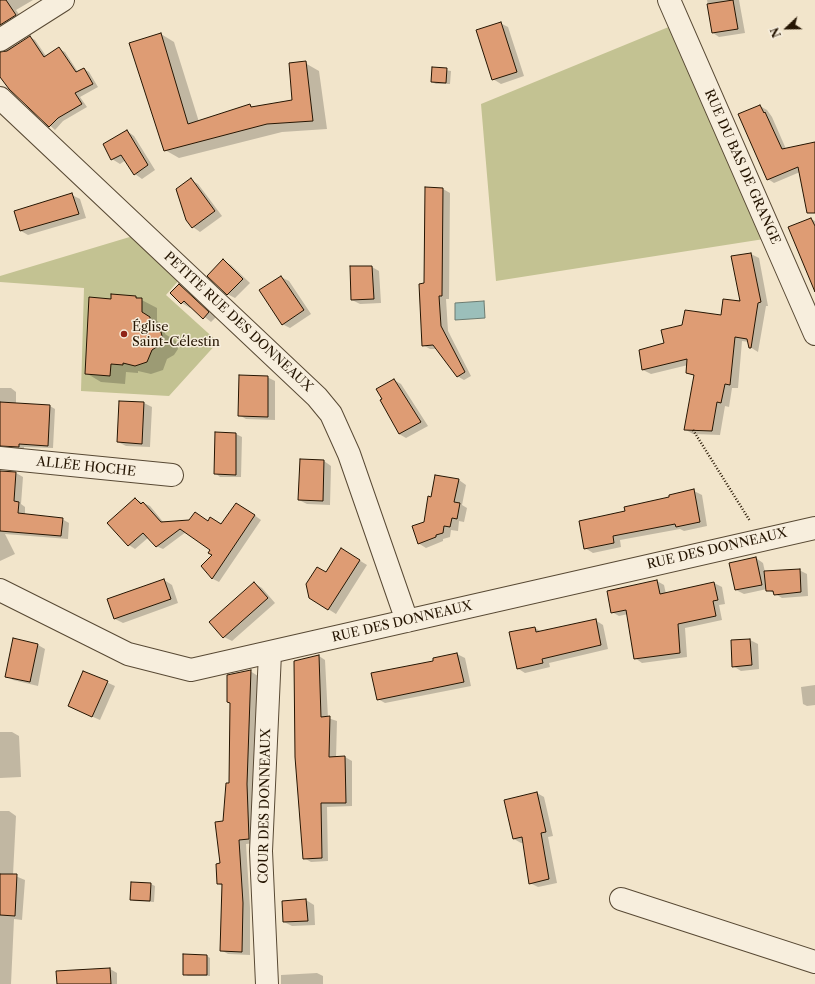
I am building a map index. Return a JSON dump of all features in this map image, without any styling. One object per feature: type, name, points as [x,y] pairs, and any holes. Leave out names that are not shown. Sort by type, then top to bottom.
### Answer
[{"type":"street","points":[[0,40],[63,0]]},
{"type":"street","name":"RUE DU BAS DE GRANGE","points":[[669,0],[815,334]]},
{"type":"street","name":"PETITE RUE DES DONNEAUX","points":[[0,98],[317,397],[331,414],[349,454],[407,621]]},
{"type":"street","name":"ALLÉE HOCHE","points":[[0,458],[172,475]]},
{"type":"street","name":"RUE DES DONNEAUX","points":[[0,590],[128,654],[191,670],[761,539],[815,528]]},
{"type":"street","name":"COUR DES DONNEAUX","points":[[267,984],[261,851],[270,653]]},
{"type":"street","points":[[621,899],[815,962]]},
{"type":"path","points":[[694,430],[761,539]]},
{"type":"shaded area","points":[[671,26],[764,239],[496,281],[481,104]]},
{"type":"shaded area","points":[[133,236],[179,280],[166,295],[218,342],[169,396],[81,391],[84,288],[0,282],[0,276]]},
{"type":"water","points":[[484,301],[485,318],[455,320],[455,303]]},
{"type":"building","points":[[0,0],[6,0],[16,15],[0,25]]},
{"type":"building","points":[[733,0],[738,29],[712,33],[707,4]]},
{"type":"building","points":[[501,22],[517,72],[492,80],[476,30]]},
{"type":"building","points":[[161,33],[188,124],[250,104],[251,107],[292,100],[289,63],[306,61],[313,121],[267,124],[164,151],[129,43]]},
{"type":"building","points":[[30,36],[44,57],[59,47],[76,72],[84,68],[93,84],[75,93],[82,104],[58,118],[49,127],[9,89],[0,77],[0,52],[7,51]]},
{"type":"building","points":[[432,67],[447,68],[446,83],[431,82]]},
{"type":"building","points":[[760,105],[764,113],[765,112],[782,149],[815,142],[815,213],[807,213],[798,167],[767,180],[738,114]]},
{"type":"building","points":[[127,130],[148,165],[134,175],[121,155],[111,160],[103,144]]},
{"type":"building","points":[[191,178],[215,211],[192,228],[186,220],[176,189]]},
{"type":"building","points":[[425,187],[443,188],[442,296],[439,296],[441,326],[465,372],[457,377],[433,345],[422,346],[419,284],[424,283]]},
{"type":"building","points":[[72,193],[79,214],[20,231],[14,211]]},
{"type":"building","points":[[811,218],[815,226],[815,292],[788,227]]},
{"type":"building","points":[[751,253],[761,302],[758,303],[751,348],[749,348],[747,339],[735,337],[730,385],[725,384],[721,403],[717,402],[712,431],[684,430],[694,375],[686,373],[687,359],[642,370],[639,350],[664,343],[661,330],[682,325],[685,310],[721,315],[723,299],[740,301],[731,256]]},
{"type":"building","points":[[223,259],[243,279],[227,295],[207,276]]},
{"type":"building","points":[[350,266],[372,266],[374,299],[351,300]]},
{"type":"building","points":[[281,276],[304,310],[282,325],[259,290]]},
{"type":"building","points":[[179,284],[209,312],[203,319],[184,301],[181,304],[170,293]]},
{"type":"building","name":"Église Saint-Célestin","points":[[111,294],[136,296],[136,298],[142,298],[142,312],[150,317],[150,325],[161,332],[163,340],[152,350],[147,362],[135,366],[123,363],[123,365],[111,364],[110,376],[85,374],[89,297],[111,299]]},
{"type":"building","points":[[239,375],[268,376],[268,417],[238,416]]},
{"type":"building","points":[[394,379],[421,422],[399,434],[380,400],[382,399],[376,389]]},
{"type":"building","points":[[119,401],[144,402],[142,444],[117,442]]},
{"type":"building","points":[[0,402],[50,405],[48,446],[19,444],[19,447],[0,446]]},
{"type":"building","points":[[215,432],[236,433],[236,475],[214,474]]},
{"type":"building","points":[[300,459],[324,460],[323,501],[298,500]]},
{"type":"building","points":[[0,471],[16,472],[14,501],[19,502],[18,513],[63,518],[61,536],[0,531]]},
{"type":"building","points":[[435,475],[459,479],[454,502],[460,503],[457,519],[452,518],[450,527],[444,526],[443,533],[418,544],[412,526],[424,522],[428,496],[431,497]]},
{"type":"building","points":[[694,489],[700,522],[676,527],[675,524],[613,536],[614,543],[584,549],[579,521],[625,511],[624,507],[669,497],[669,495]]},
{"type":"building","points":[[135,498],[141,504],[143,502],[161,522],[189,520],[195,512],[208,521],[210,517],[221,524],[236,503],[255,515],[212,579],[201,566],[212,555],[208,553],[210,550],[180,529],[156,547],[143,533],[128,546],[107,523]]},
{"type":"building","points":[[341,548],[360,560],[328,610],[309,598],[306,584],[317,567],[326,572]]},
{"type":"building","points":[[756,557],[762,585],[735,590],[729,563]]},
{"type":"building","points":[[800,569],[801,592],[774,595],[773,591],[766,591],[764,571]]},
{"type":"building","points":[[164,579],[171,599],[114,619],[107,599]]},
{"type":"building","points":[[657,580],[660,594],[714,582],[718,600],[713,601],[716,616],[678,624],[680,653],[634,659],[626,610],[611,613],[607,591]]},
{"type":"building","points":[[254,582],[268,598],[223,638],[209,622]]},
{"type":"building","points":[[596,619],[601,645],[542,659],[543,663],[517,669],[509,632],[535,627],[536,632]]},
{"type":"building","points":[[13,638],[38,644],[30,682],[5,677]]},
{"type":"building","points":[[750,639],[752,665],[732,667],[731,640]]},
{"type":"building","points":[[457,653],[464,682],[377,700],[371,673],[433,661],[433,658]]},
{"type":"building","points":[[319,655],[321,717],[330,716],[329,757],[345,756],[346,803],[321,803],[322,858],[303,859],[295,757],[294,661]]},
{"type":"building","points":[[251,670],[247,784],[249,839],[239,840],[243,903],[242,952],[220,951],[222,884],[217,884],[216,864],[220,863],[215,822],[223,821],[226,783],[229,783],[230,703],[227,702],[227,675]]},
{"type":"building","points":[[83,671],[108,681],[92,717],[68,706]]},
{"type":"building","points":[[537,792],[546,832],[541,833],[549,879],[529,884],[522,837],[513,839],[504,800]]},
{"type":"building","points":[[0,874],[17,874],[15,916],[0,915]]},
{"type":"building","points":[[131,882],[151,883],[150,901],[130,900]]},
{"type":"building","points":[[306,899],[308,921],[283,922],[282,901]]},
{"type":"building","points":[[183,954],[207,955],[207,975],[183,975]]},
{"type":"building","points":[[110,968],[111,984],[57,984],[56,971]]},
{"type":"place","name":"Église Saint-Célestin","points":[[124,334]]}]
